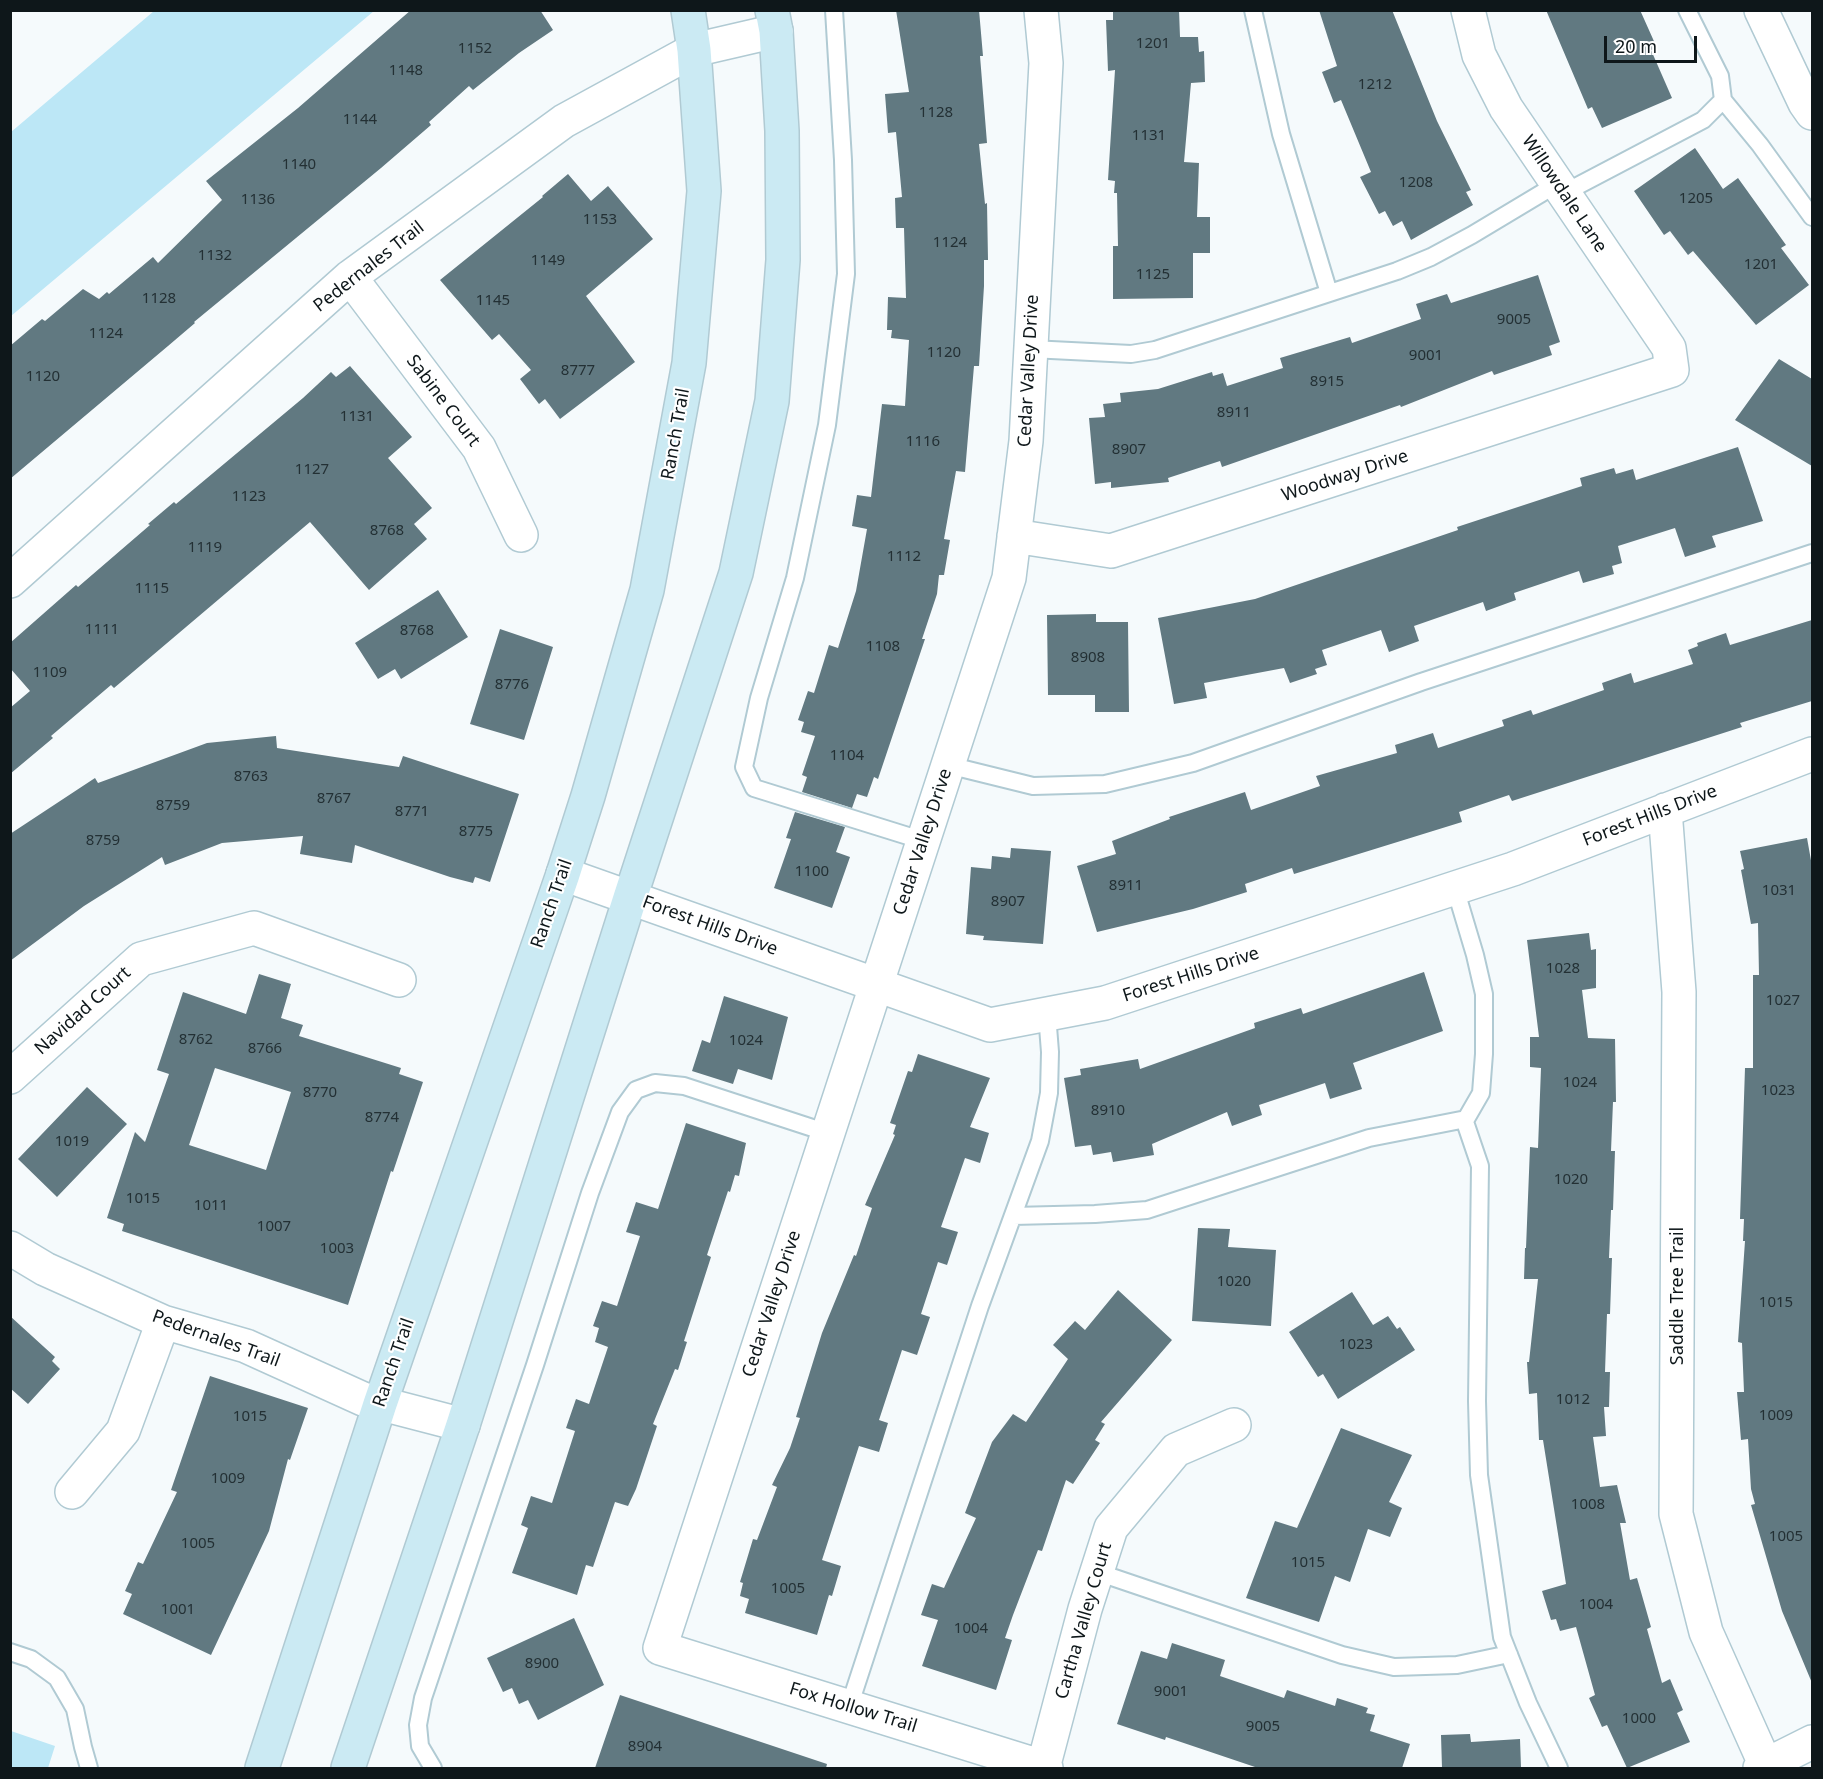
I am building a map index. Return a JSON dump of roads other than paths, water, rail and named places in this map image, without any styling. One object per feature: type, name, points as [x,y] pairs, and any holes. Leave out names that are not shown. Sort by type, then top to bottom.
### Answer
[{"type":"main road","name":"Ranch Trail","points":[[262,1768],[380,1404],[563,874],[588,796],[647,590],[689,363],[704,191],[694,50],[688,10]]},
{"type":"main road","points":[[348,1768],[463,1425],[736,573],[772,401],[783,260],[782,131],[774,21]]},
{"type":"street","name":"Cedar Valley Drive","points":[[660,1648],[1009,578],[1026,441],[1046,63],[1041,10]]},
{"type":"street","name":"Willowdale Lane","points":[[1468,10],[1479,56],[1506,108],[1669,348],[1672,370]]},
{"type":"street","points":[[1761,10],[1805,103],[1812,113]]},
{"type":"street","name":"Pedernales Trail","points":[[10,581],[350,277],[564,121],[694,50],[774,21]]},
{"type":"street","name":"Sabine Court","points":[[350,277],[479,448],[521,535]]},
{"type":"street","name":"Woodway Drive","points":[[1014,536],[1111,551],[1672,370]]},
{"type":"street","name":"Forest Hills Drive","points":[[563,874],[990,1024],[1105,1003],[1513,869],[1812,754]]},
{"type":"street","name":"Saddle Tree Trail","points":[[1665,810],[1679,992],[1676,1514],[1706,1632],[1763,1767]]},
{"type":"street","name":"Navidad Court","points":[[10,1077],[141,959],[254,928],[399,980]]},
{"type":"street","name":"Pedernales Trail","points":[[10,1248],[45,1269],[164,1322],[246,1346],[363,1399],[463,1425]]},
{"type":"street","points":[[72,1492],[123,1431],[164,1322]]},
{"type":"street","name":"Cartha Valley Court","points":[[1033,1766],[1112,1528],[1176,1450],[1234,1425]]},
{"type":"street","name":"Fox Hollow Trail","points":[[660,1648],[1033,1766]]},
{"type":"street","points":[[1763,1767],[1812,1742]]},
{"type":"lane","points":[[834,10],[843,160],[846,274],[827,425],[795,578],[759,698],[744,767],[754,788],[924,841]]},
{"type":"lane","points":[[1253,10],[1281,134],[1329,293]]},
{"type":"lane","points":[[1687,10],[1720,76],[1723,100],[1760,145],[1812,217]]},
{"type":"lane","points":[[1031,349],[1131,354],[1155,350],[1431,257],[1561,189],[1703,120],[1723,100]]},
{"type":"lane","points":[[948,765],[1033,786],[1105,784],[1182,766],[1421,682],[1812,553]]},
{"type":"lane","points":[[1013,1216],[1148,1210],[1369,1138],[1464,1119],[1481,1093],[1484,1054],[1484,994],[1455,888]]},
{"type":"lane","points":[[849,1707],[980,1306],[1040,1141],[1049,1093],[1050,1052],[1047,1014]]},
{"type":"lane","points":[[434,1768],[420,1746],[418,1725],[423,1698],[590,1193],[620,1112],[636,1090],[655,1083],[684,1086],[828,1133]]},
{"type":"lane","points":[[1464,1119],[1480,1166],[1477,1389],[1479,1475],[1502,1637],[1528,1703],[1559,1768]]},
{"type":"lane","points":[[1097,1572],[1342,1656],[1394,1667],[1457,1665],[1509,1654]]},
{"type":"lane","points":[[10,1652],[31,1659],[57,1678],[75,1709],[82,1747],[89,1768]]}]
